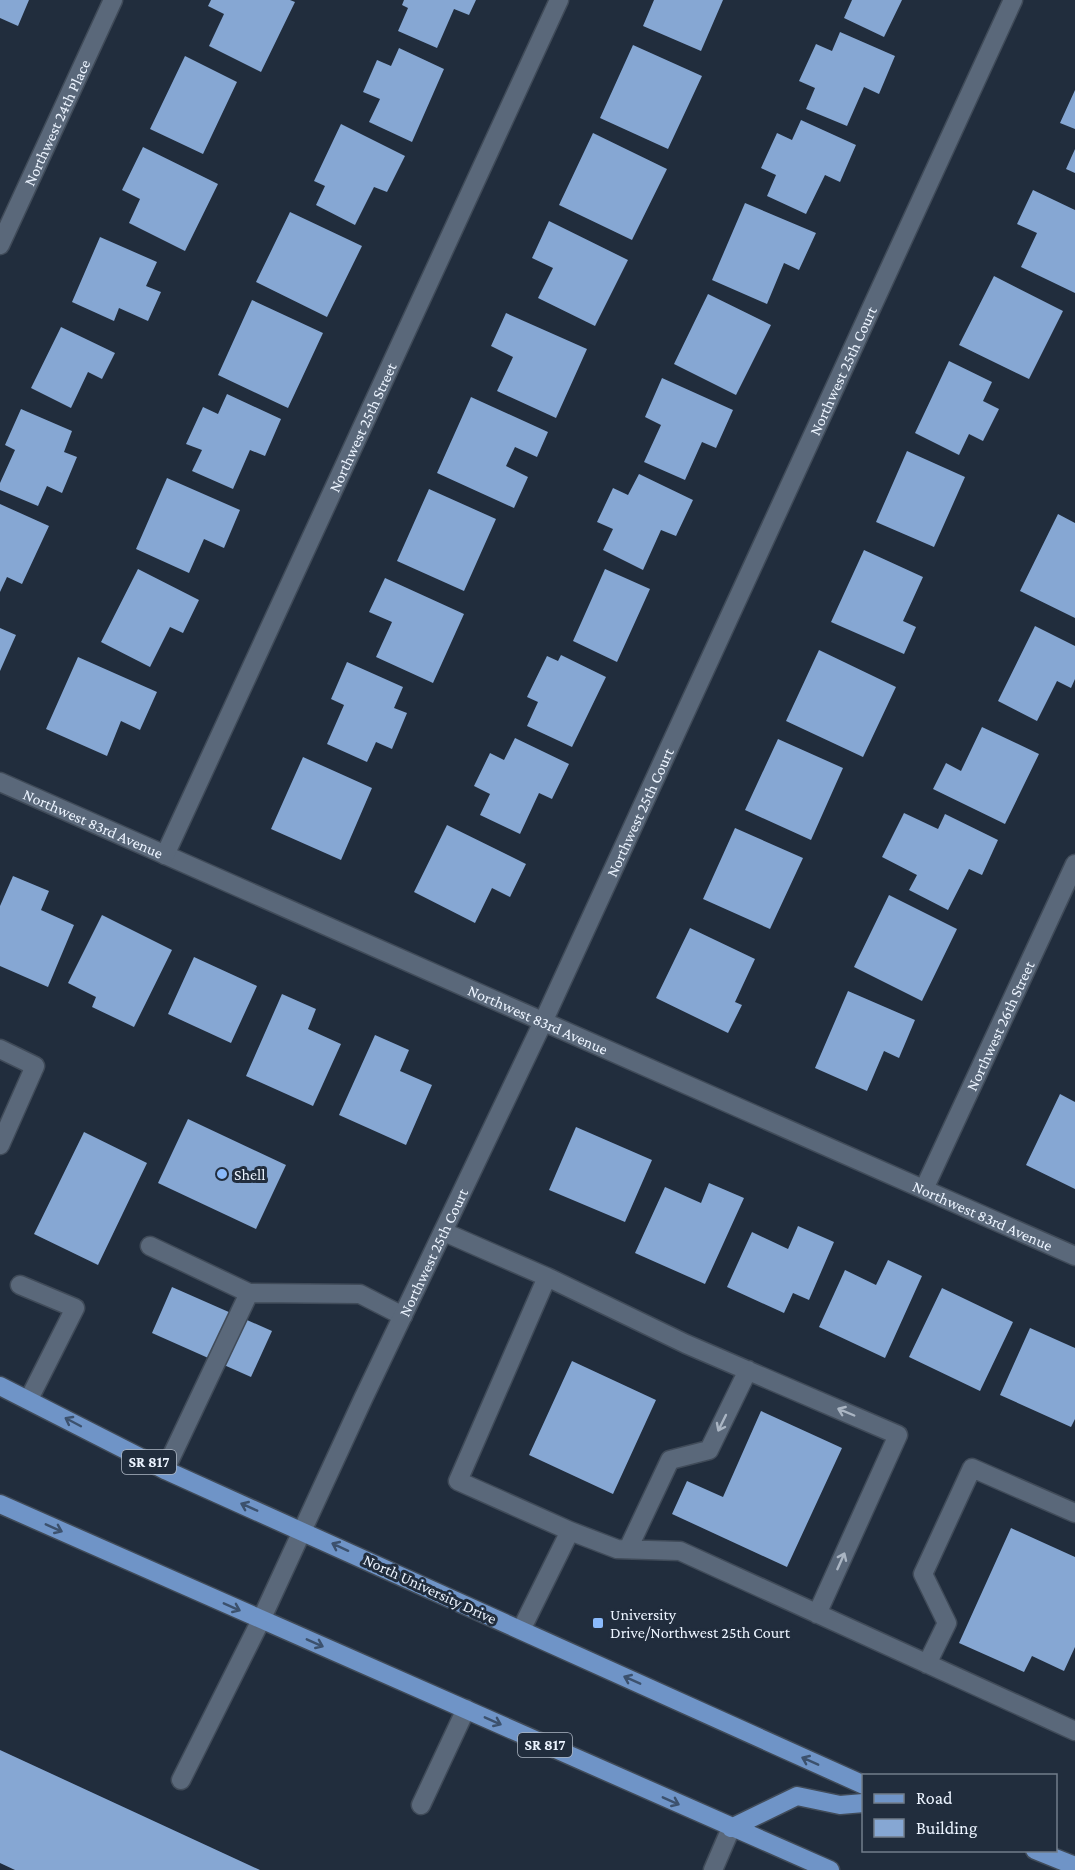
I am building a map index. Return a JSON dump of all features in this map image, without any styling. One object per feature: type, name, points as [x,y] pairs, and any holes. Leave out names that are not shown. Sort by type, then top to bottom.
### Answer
[{"type":"main road","name":"North University Drive","points":[[0,1386],[30,1399],[165,1470],[862,1784]]},
{"type":"main road","name":"SR 817","points":[[0,1504],[830,1870]]},
{"type":"main road","points":[[732,1828],[797,1796],[840,1805],[862,1803]]},
{"type":"main road","points":[[1039,1852],[1074,1861]]},
{"type":"street","name":"Northwest 24th Place","points":[[0,245],[113,0]]},
{"type":"street","name":"Northwest 25th Street","points":[[165,855],[559,0]]},
{"type":"street","name":"Northwest 25th Court","points":[[181,1780],[261,1620],[402,1316],[543,1022],[1013,0]]},
{"type":"street","name":"Northwest 83rd Avenue","points":[[0,782],[1075,1256]]},
{"type":"street","name":"Northwest 26th Street","points":[[924,1189],[1075,864]]},
{"type":"street","points":[[0,1049],[35,1066],[0,1145]]},
{"type":"street","points":[[444,1232],[547,1277],[686,1344],[898,1435],[817,1614]]},
{"type":"street","points":[[150,1246],[249,1293],[360,1294],[402,1316]]},
{"type":"street","points":[[547,1277],[458,1481],[570,1531],[617,1549],[680,1551],[1075,1731]]},
{"type":"street","points":[[20,1285],[75,1308],[30,1399]]},
{"type":"street","points":[[165,1470],[249,1293]]},
{"type":"street","points":[[628,1549],[670,1460],[709,1450],[748,1370]]},
{"type":"street","points":[[927,1664],[947,1623],[923,1574],[972,1468],[1075,1513]]},
{"type":"street","points":[[521,1630],[570,1531]]},
{"type":"street","points":[[421,1805],[466,1709]]},
{"type":"street","points":[[713,1870],[732,1828]]},
{"type":"building","points":[[0,0],[29,0],[18,26],[0,18]]},
{"type":"building","points":[[211,0],[290,0],[295,2],[261,72],[209,46],[224,14],[208,6]]},
{"type":"building","points":[[404,0],[476,0],[469,15],[454,9],[437,48],[398,31],[408,8],[402,5]]},
{"type":"building","points":[[654,0],[723,0],[701,51],[643,26]]},
{"type":"building","points":[[852,0],[902,0],[884,37],[844,18]]},
{"type":"building","points":[[840,32],[895,56],[879,94],[864,87],[847,126],[806,109],[815,88],[799,81],[816,44],[832,51]]},
{"type":"building","points":[[633,45],[702,76],[668,149],[600,118]]},
{"type":"building","points":[[399,48],[444,69],[412,142],[369,122],[380,99],[363,92],[377,60],[391,66]]},
{"type":"building","points":[[185,56],[237,82],[203,154],[150,129]]},
{"type":"building","points":[[1075,90],[1075,129],[1060,123]]},
{"type":"building","points":[[801,120],[856,145],[840,182],[825,175],[806,214],[767,196],[776,175],[761,168],[777,133],[792,140]]},
{"type":"building","points":[[341,124],[405,156],[387,192],[374,187],[355,225],[316,205],[325,186],[314,181]]},
{"type":"building","points":[[593,133],[667,169],[632,240],[559,205]]},
{"type":"building","points":[[143,147],[218,184],[185,251],[129,223],[140,199],[122,190]]},
{"type":"building","points":[[1075,149],[1075,173],[1066,169]]},
{"type":"building","points":[[1033,190],[1075,210],[1075,293],[1021,267],[1037,233],[1017,224]]},
{"type":"building","points":[[745,203],[816,233],[799,270],[784,263],[767,304],[712,280]]},
{"type":"building","points":[[290,212],[362,246],[327,317],[256,282]]},
{"type":"building","points":[[549,221],[628,260],[595,326],[538,298],[553,268],[532,258]]},
{"type":"building","points":[[100,237],[157,262],[146,286],[161,292],[148,321],[119,308],[114,321],[72,302]]},
{"type":"building","points":[[994,276],[1063,311],[1029,379],[959,345]]},
{"type":"building","points":[[708,294],[771,325],[736,395],[674,364]]},
{"type":"building","points":[[252,300],[323,333],[288,408],[218,375]]},
{"type":"building","points":[[506,313],[587,349],[556,418],[497,391],[513,357],[491,346]]},
{"type":"building","points":[[61,327],[115,353],[102,379],[88,372],[71,408],[31,388]]},
{"type":"building","points":[[949,361],[992,382],[983,401],[999,409],[983,441],[969,434],[959,455],[915,433]]},
{"type":"building","points":[[662,378],[733,410],[716,448],[702,442],[685,480],[644,462],[661,425],[645,417]]},
{"type":"building","points":[[227,394],[281,419],[265,456],[250,450],[233,489],[192,471],[202,450],[186,444],[203,407],[218,414]]},
{"type":"building","points":[[471,397],[548,432],[537,457],[515,447],[506,466],[528,477],[514,508],[437,473]]},
{"type":"building","points":[[21,409],[72,431],[64,452],[77,457],[62,493],[47,486],[38,506],[0,490],[0,483],[15,450],[5,445]]},
{"type":"building","points":[[907,451],[965,477],[934,547],[876,522]]},
{"type":"building","points":[[639,474],[693,500],[676,536],[661,530],[643,570],[603,550],[613,529],[597,522],[613,488],[628,495]]},
{"type":"building","points":[[167,478],[240,510],[224,548],[204,539],[189,573],[136,549]]},
{"type":"building","points":[[429,489],[496,519],[464,591],[397,561]]},
{"type":"building","points":[[0,504],[49,526],[22,584],[7,577],[0,592]]},
{"type":"building","points":[[1058,514],[1075,523],[1075,618],[1020,591]]},
{"type":"building","points":[[864,550],[923,577],[903,621],[916,627],[904,654],[831,622]]},
{"type":"building","points":[[138,569],[199,600],[183,633],[170,627],[150,667],[101,642]]},
{"type":"building","points":[[605,569],[650,589],[617,662],[573,641]]},
{"type":"building","points":[[385,578],[464,614],[433,683],[376,657],[392,622],[369,612]]},
{"type":"building","points":[[1035,626],[1075,646],[1075,679],[1071,688],[1057,681],[1037,721],[998,701]]},
{"type":"building","points":[[0,628],[16,635],[0,671]]},
{"type":"building","points":[[819,650],[896,687],[863,757],[786,721]]},
{"type":"building","points":[[561,655],[606,677],[572,747],[527,726],[538,702],[527,697],[547,656],[558,661]]},
{"type":"building","points":[[78,657],[157,692],[140,730],[121,721],[107,756],[46,729]]},
{"type":"building","points":[[347,662],[403,687],[394,708],[407,713],[392,749],[376,742],[367,762],[327,744],[344,705],[331,699]]},
{"type":"building","points":[[982,727],[1039,754],[1005,824],[933,789],[946,763],[961,771]]},
{"type":"building","points":[[515,738],[569,764],[552,799],[539,793],[520,834],[480,815],[490,794],[474,786],[490,753],[504,760]]},
{"type":"building","points":[[778,739],[843,768],[811,840],[745,810]]},
{"type":"building","points":[[303,757],[372,788],[341,860],[271,829]]},
{"type":"building","points":[[904,813],[938,829],[945,814],[998,840],[982,875],[969,869],[948,910],[909,890],[917,875],[882,857]]},
{"type":"building","points":[[447,825],[526,864],[510,897],[492,888],[475,923],[414,892]]},
{"type":"building","points":[[735,828],[803,858],[770,929],[703,899]]},
{"type":"building","points":[[13,876],[49,891],[41,910],[74,925],[48,987],[0,966],[0,906]]},
{"type":"building","points":[[889,895],[957,929],[922,1001],[854,967]]},
{"type":"building","points":[[102,915],[172,950],[134,1027],[92,1007],[96,997],[68,983]]},
{"type":"building","points":[[690,928],[755,959],[735,1002],[742,1005],[728,1033],[656,998]]},
{"type":"building","points":[[194,957],[257,986],[231,1043],[168,1014]]},
{"type":"building","points":[[848,991],[915,1020],[899,1058],[884,1051],[867,1091],[815,1068]]},
{"type":"building","points":[[282,994],[316,1009],[308,1029],[341,1044],[313,1106],[246,1076]]},
{"type":"building","points":[[375,1035],[409,1050],[400,1071],[432,1085],[406,1145],[339,1115]]},
{"type":"building","points":[[1060,1094],[1075,1102],[1075,1189],[1026,1165]]},
{"type":"building","name":"Shell","points":[[188,1119],[286,1165],[256,1229],[158,1183]]},
{"type":"building","points":[[576,1127],[652,1160],[625,1222],[549,1190]]},
{"type":"building","points":[[84,1132],[147,1163],[98,1265],[34,1234]]},
{"type":"building","points":[[709,1183],[744,1198],[705,1284],[635,1253],[665,1187],[701,1203]]},
{"type":"building","points":[[798,1226],[834,1242],[809,1300],[793,1293],[784,1313],[727,1287],[752,1232],[788,1249]]},
{"type":"building","points":[[888,1260],[922,1276],[885,1358],[819,1327],[845,1270],[876,1285]]},
{"type":"building","points":[[172,1287],[272,1331],[251,1377],[152,1333]]},
{"type":"building","points":[[942,1288],[1013,1322],[980,1391],[909,1357]]},
{"type":"building","points":[[1030,1328],[1075,1348],[1075,1419],[1071,1427],[1000,1395]]},
{"type":"building","points":[[572,1361],[656,1400],[613,1494],[529,1455]]},
{"type":"building","points":[[761,1411],[842,1448],[787,1567],[672,1514],[687,1481],[723,1497]]},
{"type":"building","points":[[1011,1528],[1075,1557],[1075,1647],[1064,1671],[1032,1656],[1024,1672],[959,1643]]},
{"type":"building","points":[[0,1750],[260,1870],[15,1870],[0,1863]]},
{"type":"place","name":"Shell","points":[[222,1174]]},
{"type":"place","name":"University Drive/Northwest 25th Court","points":[[598,1623]]}]
